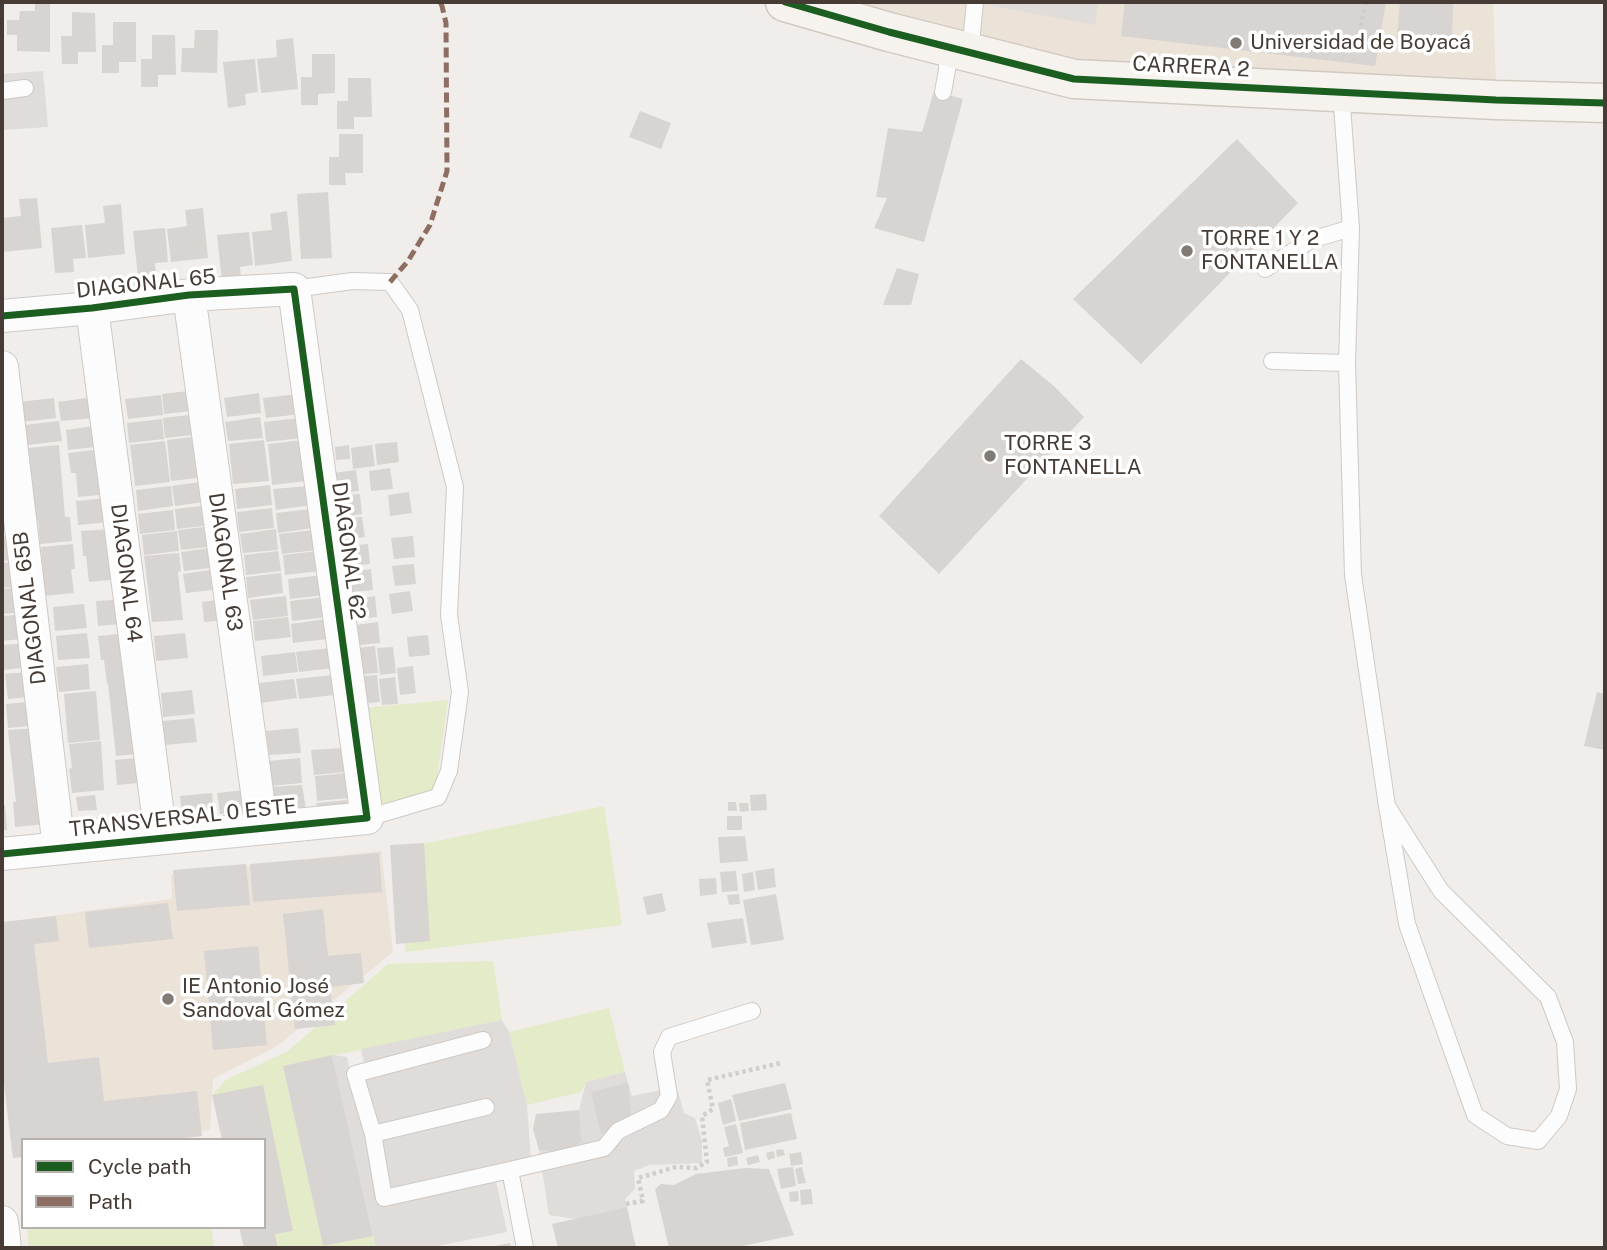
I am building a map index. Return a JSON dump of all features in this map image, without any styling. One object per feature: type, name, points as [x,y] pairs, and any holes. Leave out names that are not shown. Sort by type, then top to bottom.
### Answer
[{"type":"street","name":"CARRERA 2","points":[[785,2],[889,32],[1074,79],[1483,100],[1605,103]]},
{"type":"street","name":"DIAGONAL 65","points":[[2,316],[189,295],[294,289]]},
{"type":"street","name":"DIAGONAL 62","points":[[294,289],[367,818]]},
{"type":"street","name":"DIAGONAL 63","points":[[189,295],[262,828]]},
{"type":"street","name":"DIAGONAL 64","points":[[92,308],[161,838]]},
{"type":"street","name":"DIAGONAL 65B","points":[[2,367],[59,848]]},
{"type":"street","name":"TRANSVERSAL 0 ESTE","points":[[2,854],[367,818]]},
{"type":"street","points":[[2,1222],[5,1248]]},
{"type":"lane","points":[[943,92],[947,70],[959,50],[975,2]]},
{"type":"lane","points":[[2,92],[25,88]]},
{"type":"lane","points":[[1341,92],[1351,228],[1347,363],[1353,575],[1387,806],[1407,924],[1475,1115],[1507,1136],[1538,1141],[1559,1116],[1568,1089],[1565,1042],[1548,997],[1441,891],[1387,806]]},
{"type":"lane","points":[[1265,269],[1311,240],[1351,228]]},
{"type":"lane","points":[[294,289],[352,281],[390,282],[410,310],[455,486],[449,615],[460,692],[449,771],[438,797],[367,818]]},
{"type":"lane","points":[[1272,361],[1347,363]]},
{"type":"lane","points":[[483,1040],[355,1074],[373,1133],[384,1198],[604,1148],[618,1131],[661,1110],[670,1096],[662,1052],[669,1037],[752,1011]]},
{"type":"lane","points":[[373,1133],[485,1107]]},
{"type":"lane","points":[[510,1170],[525,1248]]},
{"type":"path","points":[[1359,33],[1366,2]]},
{"type":"path","points":[[626,1204],[643,1201],[638,1178],[676,1167],[696,1168],[706,1161],[702,1116],[713,1110],[707,1080],[781,1063]]},
{"type":"shaded area","name":"Universidad de Boyacá","points":[[824,2],[1493,2],[1496,82],[1075,68]]},
{"type":"shaded area","points":[[971,2],[1098,2],[1095,25]]},
{"type":"shaded area","points":[[43,71],[48,127],[2,130],[2,74]]},
{"type":"shaded area","points":[[145,813],[148,835],[80,841],[78,819]]},
{"type":"shaded area","name":"IE Antonio José Sandoval Gómez","points":[[381,851],[393,952],[277,1046],[213,1079],[210,1130],[140,1138],[21,1138],[21,1151],[12,1152],[2,1074],[2,923],[172,899],[171,875]]},
{"type":"shaded area","points":[[502,1020],[509,1032],[527,1105],[531,1159],[493,1167],[507,1232],[427,1248],[376,1248],[332,1055],[347,1057],[350,1070],[365,1068],[361,1049]]},
{"type":"shaded area","points":[[625,1072],[632,1096],[666,1089],[678,1091],[684,1113],[695,1118],[702,1141],[702,1163],[650,1165],[634,1171],[635,1189],[625,1199],[627,1207],[575,1219],[549,1215],[539,1150],[563,1152],[582,1142],[579,1110],[586,1082]]},
{"type":"green space","points":[[448,700],[435,792],[378,805],[364,708]]},
{"type":"green space","points":[[604,806],[622,925],[406,952],[394,850]]},
{"type":"green space","points":[[493,961],[502,1020],[283,1066],[323,1246],[373,1236],[376,1248],[278,1248],[275,1234],[292,1231],[263,1086],[212,1095],[226,1080],[288,1051],[388,964]]},
{"type":"green space","points":[[609,1008],[625,1072],[586,1082],[581,1092],[527,1105],[509,1032]]},
{"type":"green space","points":[[27,1229],[211,1229],[214,1248],[29,1248]]},
{"type":"building","points":[[35,2],[50,2],[50,52],[17,51],[17,35],[7,35],[7,20],[19,20],[20,11],[35,11]]},
{"type":"building","points":[[1125,2],[1386,2],[1375,66],[1121,36]]},
{"type":"building","points":[[1400,2],[1453,2],[1452,42],[1397,38]]},
{"type":"building","points":[[72,12],[95,13],[96,52],[78,52],[78,64],[62,64],[61,36],[72,36]]},
{"type":"building","points":[[113,22],[136,22],[136,62],[119,62],[119,73],[102,73],[102,45],[113,45]]},
{"type":"building","points":[[195,30],[218,30],[217,73],[181,72],[182,48],[194,48]]},
{"type":"building","points":[[152,35],[175,35],[176,75],[158,75],[158,87],[141,87],[141,59],[152,59]]},
{"type":"building","points":[[293,38],[298,89],[261,93],[257,59],[277,57],[276,40]]},
{"type":"building","points":[[312,54],[335,54],[335,93],[318,94],[318,105],[301,105],[301,77],[312,77]]},
{"type":"building","points":[[255,59],[258,92],[245,94],[246,105],[228,108],[223,62]]},
{"type":"building","points":[[348,78],[371,78],[372,117],[354,117],[354,129],[337,129],[337,101],[348,101]]},
{"type":"building","points":[[934,91],[963,99],[924,242],[874,228],[887,198],[876,197],[888,128],[922,132]]},
{"type":"building","points":[[640,111],[671,123],[661,149],[629,137]]},
{"type":"building","points":[[339,134],[363,134],[363,173],[345,173],[346,185],[329,185],[329,157],[339,157]]},
{"type":"building","name":"TORRE 1 Y 2 FONTANELLA","points":[[1237,139],[1298,203],[1141,364],[1073,299]]},
{"type":"building","points":[[328,192],[332,258],[301,259],[297,194]]},
{"type":"building","points":[[37,198],[42,248],[2,252],[2,218],[21,216],[19,199]]},
{"type":"building","points":[[121,204],[125,254],[88,258],[85,225],[105,223],[103,206]]},
{"type":"building","points":[[203,208],[208,258],[171,262],[167,229],[187,226],[185,210]]},
{"type":"building","points":[[287,211],[292,261],[255,266],[252,232],[272,230],[270,214]]},
{"type":"building","points":[[82,225],[86,258],[73,259],[74,272],[55,273],[51,228]]},
{"type":"building","points":[[165,228],[168,262],[155,263],[156,275],[138,277],[133,231]]},
{"type":"building","points":[[249,232],[253,265],[240,267],[241,279],[222,281],[217,235]]},
{"type":"building","points":[[897,268],[919,274],[911,305],[883,305]]},
{"type":"building","name":"TORRE 3 FONTANELLA","points":[[1021,359],[1055,387],[1084,417],[939,574],[879,516]]},
{"type":"building","points":[[197,390],[200,410],[164,414],[162,394]]},
{"type":"building","points":[[259,393],[261,413],[227,417],[224,398]]},
{"type":"building","points":[[298,394],[301,414],[266,418],[263,398]]},
{"type":"building","points":[[161,395],[163,415],[128,419],[125,399]]},
{"type":"building","points":[[93,397],[95,418],[61,421],[58,402]]},
{"type":"building","points":[[54,398],[56,418],[21,422],[19,402]]},
{"type":"building","points":[[198,414],[201,434],[165,438],[163,418]]},
{"type":"building","points":[[260,417],[263,438],[228,441],[225,422]]},
{"type":"building","points":[[299,418],[302,438],[266,442],[264,422]]},
{"type":"building","points":[[162,419],[164,439],[129,443],[127,423]]},
{"type":"building","points":[[59,421],[62,441],[27,445],[24,425]]},
{"type":"building","points":[[101,425],[103,446],[68,450],[66,430]]},
{"type":"building","points":[[202,436],[206,477],[171,481],[167,440]]},
{"type":"building","points":[[264,440],[269,481],[233,484],[229,444]]},
{"type":"building","points":[[303,440],[307,481],[272,485],[268,444]]},
{"type":"building","points":[[165,441],[170,482],[135,486],[130,445]]},
{"type":"building","points":[[397,442],[399,462],[377,465],[375,444]]},
{"type":"building","points":[[59,445],[65,517],[70,517],[72,541],[40,544],[38,521],[34,522],[28,448]]},
{"type":"building","points":[[349,445],[350,459],[336,460],[335,447]]},
{"type":"building","points":[[372,445],[375,466],[353,469],[351,448]]},
{"type":"building","points":[[103,449],[106,469],[93,471],[108,470],[110,494],[78,497],[76,473],[71,473],[68,453]]},
{"type":"building","points":[[390,468],[393,489],[371,491],[369,471]]},
{"type":"building","points":[[356,470],[359,491],[337,493],[334,473]]},
{"type":"building","points":[[207,481],[210,501],[175,506],[172,486]]},
{"type":"building","points":[[270,485],[272,505],[237,509],[235,489]]},
{"type":"building","points":[[171,486],[173,506],[138,511],[136,490]]},
{"type":"building","points":[[309,486],[311,505],[276,510],[273,489]]},
{"type":"building","points":[[409,492],[412,513],[390,516],[388,495]]},
{"type":"building","points":[[360,494],[362,514],[341,517],[338,496]]},
{"type":"building","points":[[108,498],[110,522],[78,525],[76,501]]},
{"type":"building","points":[[210,505],[212,525],[177,529],[175,509]]},
{"type":"building","points":[[272,508],[274,528],[239,532],[237,512]]},
{"type":"building","points":[[311,509],[313,528],[278,533],[276,513]]},
{"type":"building","points":[[173,510],[175,530],[140,534],[138,514]]},
{"type":"building","points":[[362,517],[365,537],[343,540],[341,519]]},
{"type":"building","points":[[213,526],[216,546],[181,550],[178,530]]},
{"type":"building","points":[[112,529],[120,579],[89,582],[81,531]]},
{"type":"building","points":[[276,529],[278,550],[243,553],[240,534]]},
{"type":"building","points":[[314,530],[317,550],[282,554],[279,534]]},
{"type":"building","points":[[177,531],[179,551],[144,555],[142,535]]},
{"type":"building","points":[[20,535],[22,559],[2,561],[2,537]]},
{"type":"building","points":[[413,536],[415,557],[394,559],[391,538]]},
{"type":"building","points":[[73,544],[75,569],[71,569],[74,593],[42,596],[39,572],[43,572],[41,547]]},
{"type":"building","points":[[368,544],[370,564],[349,566],[346,546]]},
{"type":"building","points":[[217,547],[219,567],[184,571],[181,552]]},
{"type":"building","points":[[278,551],[281,571],[246,575],[244,555]]},
{"type":"building","points":[[318,551],[320,571],[285,575],[283,555]]},
{"type":"building","points":[[179,553],[181,571],[178,572],[183,620],[152,622],[144,556]]},
{"type":"building","points":[[20,561],[23,586],[2,588],[2,563]]},
{"type":"building","points":[[414,564],[416,584],[395,586],[392,566]]},
{"type":"building","points":[[218,569],[221,589],[186,593],[183,574]]},
{"type":"building","points":[[371,569],[373,590],[352,592],[350,572]]},
{"type":"building","points":[[281,573],[283,593],[248,598],[246,577]]},
{"type":"building","points":[[323,575],[325,595],[290,599],[288,579]]},
{"type":"building","points":[[23,587],[25,612],[2,614],[2,589]]},
{"type":"building","points":[[410,591],[413,611],[392,614],[389,594]]},
{"type":"building","points":[[286,596],[288,616],[253,620],[250,600]]},
{"type":"building","points":[[375,596],[377,617],[355,619],[353,599]]},
{"type":"building","points":[[325,597],[327,617],[292,621],[290,601]]},
{"type":"building","points":[[127,599],[130,623],[98,626],[96,601]]},
{"type":"building","points":[[224,599],[226,620],[204,622],[202,602]]},
{"type":"building","points":[[84,604],[87,628],[55,631],[53,607]]},
{"type":"building","points":[[29,614],[31,638],[2,641],[2,616]]},
{"type":"building","points":[[288,617],[291,637],[255,641],[253,621]]},
{"type":"building","points":[[326,619],[328,639],[293,643],[291,624]]},
{"type":"building","points":[[378,622],[380,643],[359,645],[356,625]]},
{"type":"building","points":[[87,633],[90,658],[58,660],[56,636]]},
{"type":"building","points":[[129,633],[147,753],[116,756],[108,684],[98,636]]},
{"type":"building","points":[[185,633],[188,658],[156,661],[154,636]]},
{"type":"building","points":[[428,635],[430,655],[409,657],[407,637]]},
{"type":"building","points":[[31,643],[33,667],[2,670],[2,645]]},
{"type":"building","points":[[375,646],[378,673],[363,674],[359,648]]},
{"type":"building","points":[[393,647],[396,673],[380,675],[377,648]]},
{"type":"building","points":[[331,648],[334,668],[299,672],[296,652]]},
{"type":"building","points":[[295,652],[298,672],[263,676],[261,656]]},
{"type":"building","points":[[88,664],[90,689],[59,692],[56,667]]},
{"type":"building","points":[[413,666],[416,693],[400,695],[397,668]]},
{"type":"building","points":[[37,671],[40,696],[8,699],[5,674]]},
{"type":"building","points":[[332,675],[334,695],[299,699],[296,679]]},
{"type":"building","points":[[377,675],[380,702],[365,703],[362,676]]},
{"type":"building","points":[[395,677],[398,704],[382,705],[379,679]]},
{"type":"building","points":[[294,679],[297,698],[261,703],[259,683]]},
{"type":"building","points":[[192,690],[195,714],[163,717],[161,693]]},
{"type":"building","points":[[96,691],[100,740],[68,743],[64,694]]},
{"type":"building","points":[[1597,692],[1605,694],[1605,750],[1584,746]]},
{"type":"building","points":[[38,701],[40,725],[8,728],[6,704]]},
{"type":"building","points":[[194,718],[197,742],[165,745],[163,721]]},
{"type":"building","points":[[40,728],[47,824],[15,827],[13,802],[16,802],[8,730]]},
{"type":"building","points":[[298,728],[301,753],[269,755],[266,731]]},
{"type":"building","points":[[101,741],[104,790],[72,793],[69,744]]},
{"type":"building","points":[[343,748],[345,772],[314,775],[311,750]]},
{"type":"building","points":[[146,757],[149,782],[117,785],[115,760]]},
{"type":"building","points":[[300,758],[302,783],[270,786],[268,761]]},
{"type":"building","points":[[347,773],[349,798],[317,801],[315,776]]},
{"type":"building","points":[[302,785],[306,809],[272,812],[270,787]]},
{"type":"building","points":[[245,790],[247,811],[220,814],[217,793]]},
{"type":"building","points":[[212,793],[214,817],[183,820],[180,796]]},
{"type":"building","points":[[766,794],[767,810],[751,811],[750,795]]},
{"type":"building","points":[[95,795],[97,810],[78,811],[76,797]]},
{"type":"building","points":[[347,800],[349,817],[319,820],[316,803]]},
{"type":"building","points":[[728,802],[736,802],[737,811],[728,811]]},
{"type":"building","points":[[739,803],[748,803],[749,811],[740,812]]},
{"type":"building","points":[[2,805],[5,805],[7,830],[2,830]]},
{"type":"building","points":[[727,816],[742,816],[742,830],[727,830]]},
{"type":"building","points":[[745,836],[748,861],[720,863],[718,837]]},
{"type":"building","points":[[424,843],[430,941],[396,944],[390,845]]},
{"type":"building","points":[[379,853],[382,892],[253,902],[250,864]]},
{"type":"building","points":[[246,864],[250,905],[177,911],[173,870]]},
{"type":"building","points":[[774,868],[776,887],[758,890],[755,871]]},
{"type":"building","points":[[736,871],[738,891],[722,892],[720,872]]},
{"type":"building","points":[[753,872],[755,890],[744,892],[742,874]]},
{"type":"building","points":[[716,878],[717,894],[700,896],[699,879]]},
{"type":"building","points":[[662,893],[666,911],[647,915],[643,897]]},
{"type":"building","points":[[739,894],[740,904],[729,905],[727,895]]},
{"type":"building","points":[[776,894],[784,940],[751,945],[743,900]]},
{"type":"building","points":[[168,903],[173,939],[89,948],[85,912]]},
{"type":"building","points":[[323,909],[328,956],[361,953],[364,983],[330,987],[335,1025],[295,1029],[283,914]]},
{"type":"building","points":[[56,916],[59,941],[34,944],[48,1063],[99,1057],[104,1101],[197,1091],[202,1136],[21,1138],[21,1157],[13,1158],[2,1064],[2,922]]},
{"type":"building","points":[[743,918],[747,943],[712,948],[707,923]]},
{"type":"building","points":[[258,946],[267,1045],[213,1050],[204,951]]},
{"type":"building","points":[[332,1055],[373,1236],[323,1246],[283,1066]]},
{"type":"building","points":[[628,1083],[631,1116],[601,1134],[591,1092]]},
{"type":"building","points":[[785,1083],[792,1109],[739,1121],[732,1095]]},
{"type":"building","points":[[263,1085],[293,1231],[275,1234],[278,1248],[244,1248],[239,1229],[266,1229],[266,1138],[222,1138],[212,1095]]},
{"type":"building","points":[[731,1099],[736,1121],[723,1125],[718,1103]]},
{"type":"building","points":[[579,1110],[582,1142],[563,1152],[539,1150],[533,1129],[536,1114]]},
{"type":"building","points":[[791,1113],[797,1139],[745,1150],[740,1123]]},
{"type":"building","points":[[736,1124],[743,1153],[725,1157],[723,1148],[729,1146],[724,1127]]},
{"type":"building","points":[[783,1149],[785,1155],[777,1157],[776,1150]]},
{"type":"building","points":[[774,1151],[775,1158],[768,1160],[766,1153]]},
{"type":"building","points":[[801,1152],[803,1164],[791,1166],[789,1154]]},
{"type":"building","points":[[758,1155],[760,1162],[748,1165],[746,1158]]},
{"type":"building","points":[[737,1156],[738,1165],[728,1167],[727,1158]]},
{"type":"building","points":[[793,1167],[796,1186],[781,1189],[777,1169]]},
{"type":"building","points":[[802,1167],[806,1183],[798,1184],[795,1169]]},
{"type":"building","points":[[745,1168],[769,1169],[794,1235],[734,1248],[669,1248],[655,1189],[661,1184],[674,1185],[696,1174]]},
{"type":"building","points":[[811,1189],[813,1204],[801,1205],[800,1190]]},
{"type":"building","points":[[798,1191],[799,1201],[790,1202],[789,1192]]},
{"type":"building","points":[[627,1207],[636,1248],[558,1248],[552,1224]]},
{"type":"building","points":[[510,1243],[511,1248],[491,1248],[491,1247]]},
{"type":"marked path","points":[[390,282],[408,261],[430,225],[447,171],[446,23],[440,2]]},
{"type":"cycle path","points":[[785,2],[889,32],[1074,79],[1605,103]]},
{"type":"cycle path","points":[[2,316],[189,295],[294,289],[367,818],[2,854]]},
{"type":"place","name":"Universidad de Boyacá","points":[[1236,43]]},
{"type":"place","name":"TORRE 1 Y 2 FONTANELLA","points":[[1187,251]]},
{"type":"place","name":"TORRE 3 FONTANELLA","points":[[990,456]]},
{"type":"place","name":"IE Antonio José Sandoval Gómez","points":[[168,999]]}]
